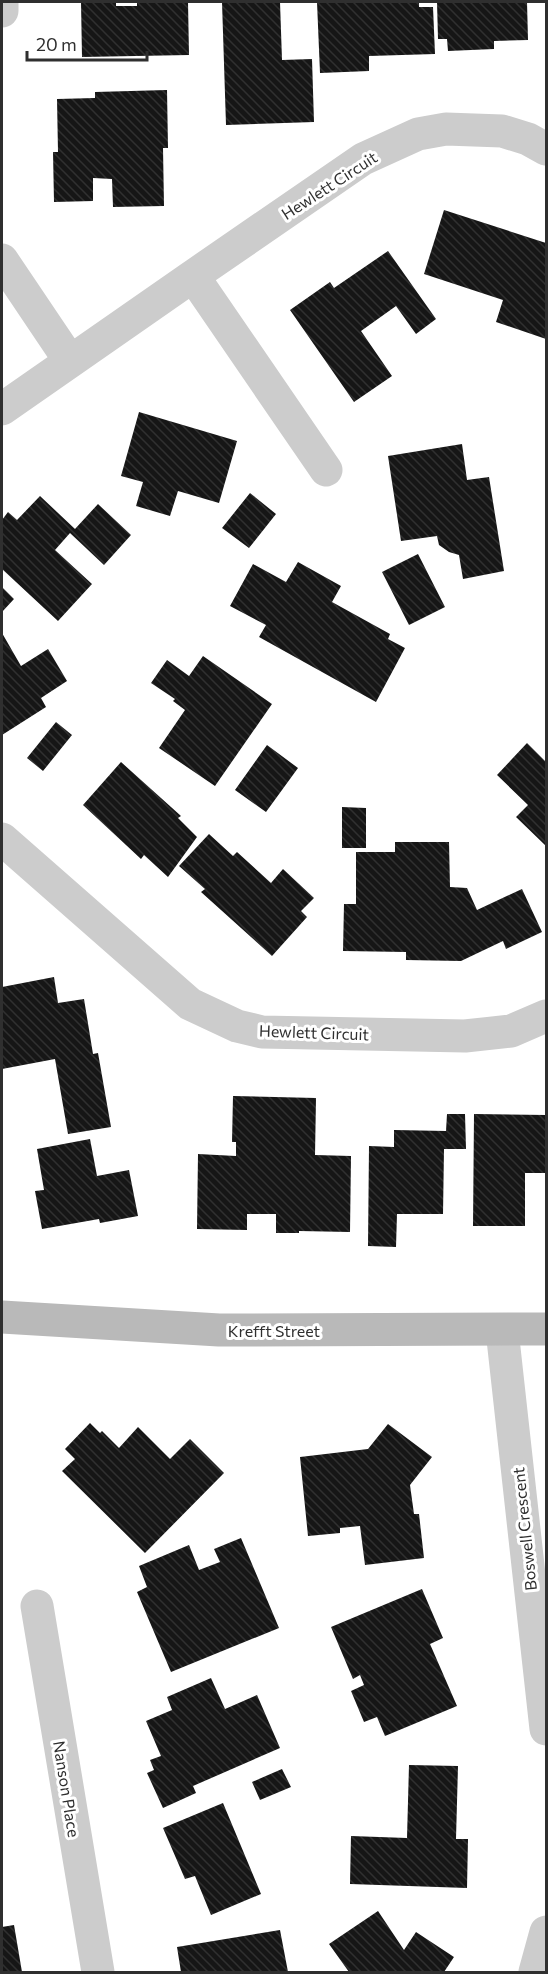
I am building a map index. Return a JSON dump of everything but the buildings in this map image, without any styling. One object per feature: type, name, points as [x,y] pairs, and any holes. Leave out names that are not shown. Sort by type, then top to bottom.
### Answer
[{"type":"street","points":[[2,2],[2,11]]},
{"type":"street","name":"Hewlett Circuit","points":[[2,408],[363,159],[418,134],[446,129],[502,131],[528,139],[546,149]]},
{"type":"street","points":[[2,260],[70,361]]},
{"type":"street","points":[[193,276],[326,470]]},
{"type":"street","name":"Hewlett Circuit","points":[[2,839],[190,1004],[237,1026],[262,1032],[465,1036],[511,1031],[546,1016]]},
{"type":"street","name":"Krefft Street","points":[[2,1317],[219,1330],[546,1329]]},
{"type":"street","name":"Boswell Crescent","points":[[502,1329],[546,1729]]},
{"type":"street","name":"Nanson Place","points":[[37,1606],[98,1972]]},
{"type":"street","points":[[535,1972],[546,1932]]}]
